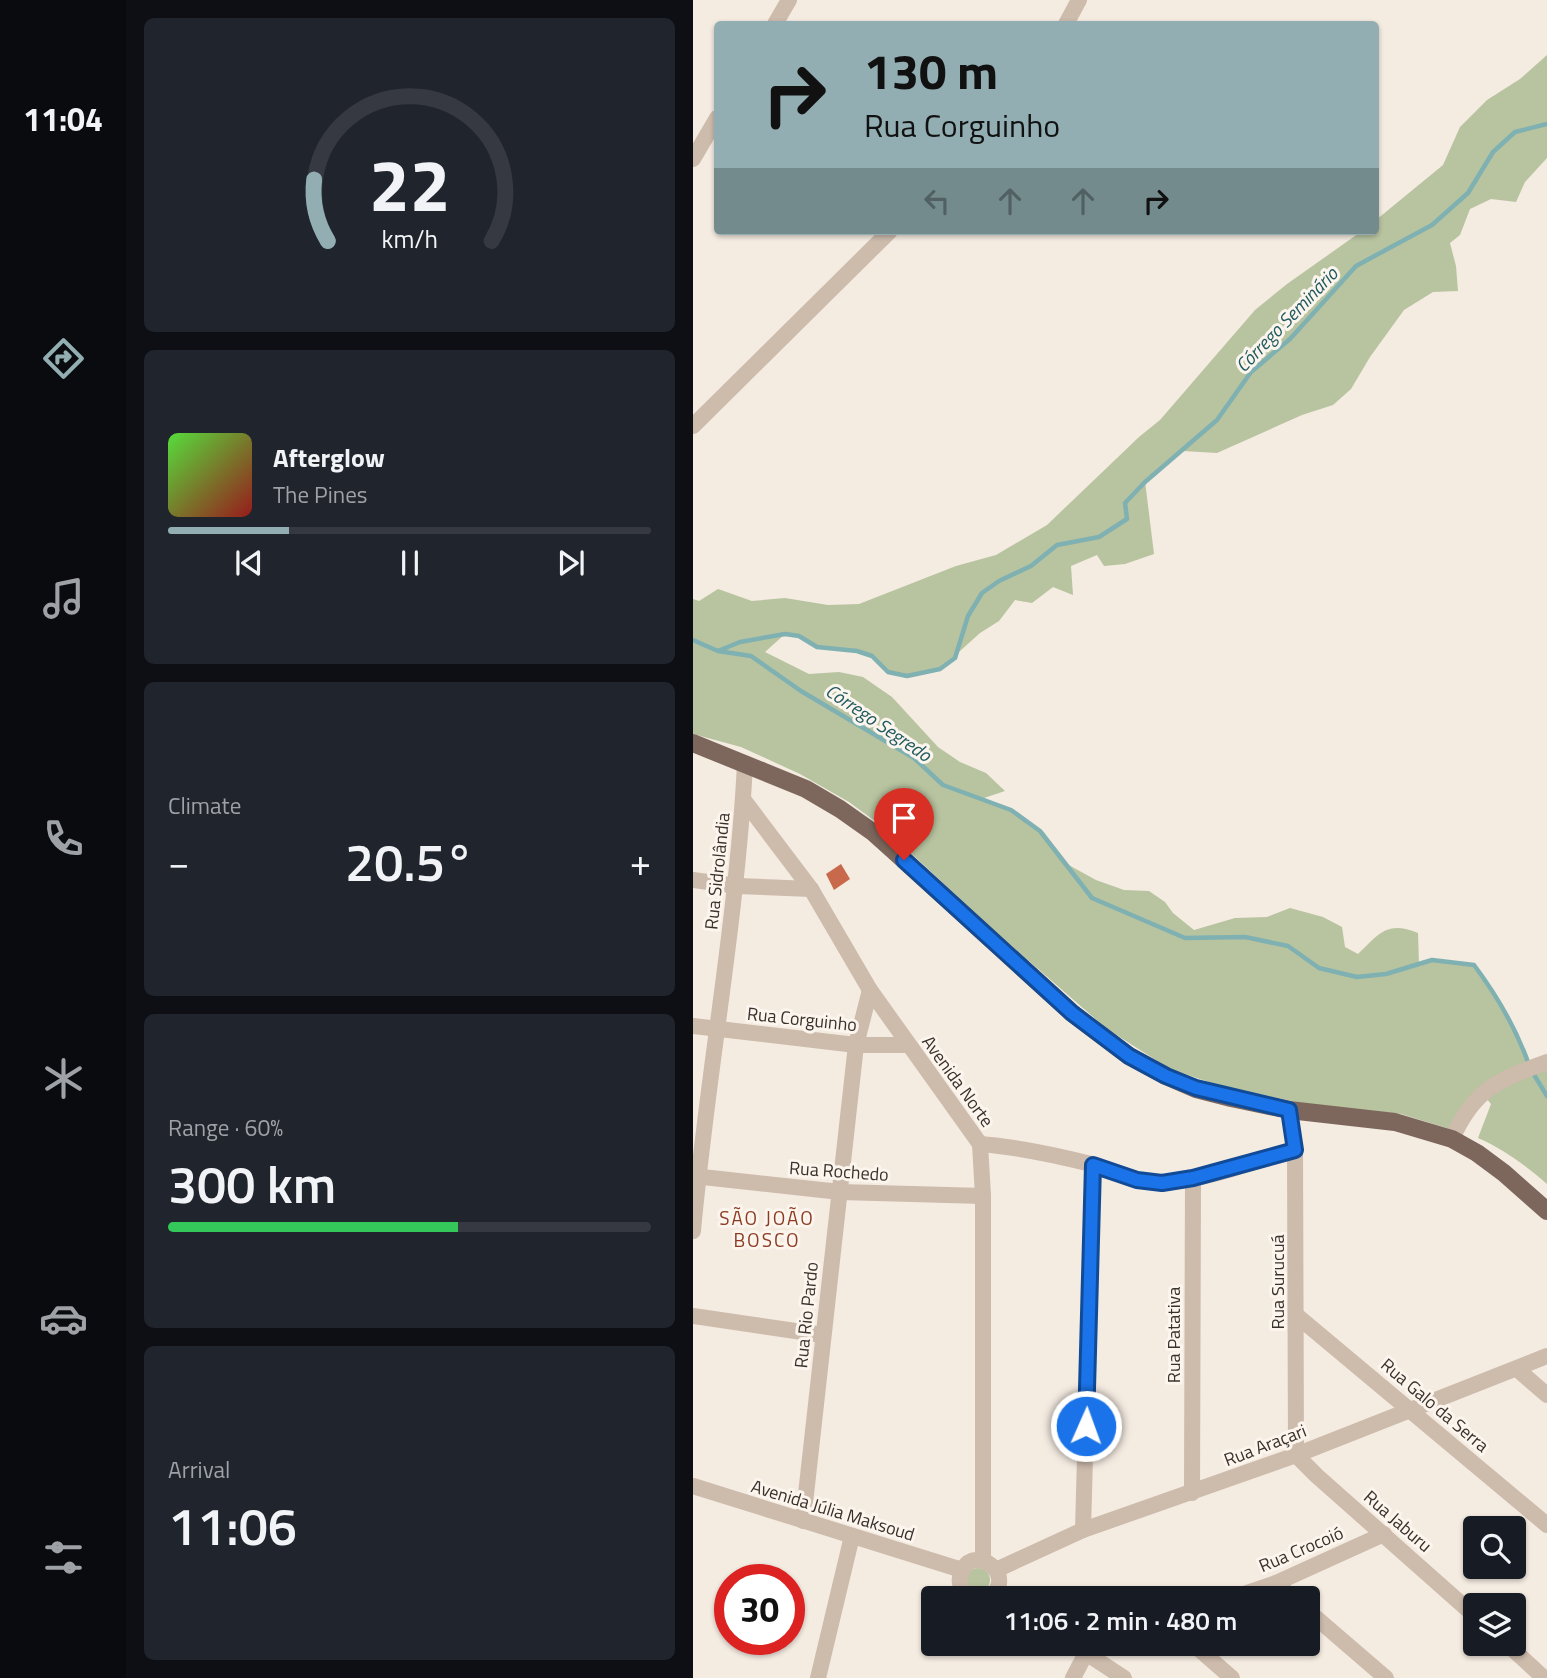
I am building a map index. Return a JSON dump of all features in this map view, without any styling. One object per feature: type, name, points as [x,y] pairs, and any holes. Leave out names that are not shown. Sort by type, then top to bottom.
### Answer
[{"type":"main road","points":[[693,743],[806,789],[874,833],[1072,1013],[1129,1056],[1166,1076],[1196,1088],[1289,1110],[1395,1122],[1452,1139],[1504,1173],[1547,1211]]},
{"type":"main road","points":[[693,755],[742,763]]},
{"type":"street","points":[[777,21],[789,0]]},
{"type":"street","points":[[1068,21],[1079,0]]},
{"type":"street","points":[[693,159],[714,123]]},
{"type":"street","points":[[693,426],[886,235]]},
{"type":"street","name":"Rua Sidrolândia","points":[[693,1231],[695,1176],[737,886],[743,799],[742,763]]},
{"type":"street","name":"Avenida Norte","points":[[743,799],[811,889],[870,990],[980,1144],[990,1565],[999,1579],[998,1586]]},
{"type":"street","points":[[693,880],[737,886],[811,889]]},
{"type":"street","name":"Rua Rio Pardo","points":[[803,1521],[856,1045],[870,990]]},
{"type":"street","name":"Rua Corguinho","points":[[693,1026],[856,1045],[907,1045]]},
{"type":"street","points":[[1452,1139],[1460,1123],[1483,1092],[1497,1082],[1545,1063]]},
{"type":"street","name":"Rua Surucuá","points":[[1289,1110],[1295,1150],[1296,1455]]},
{"type":"street","points":[[980,1144],[1026,1149],[1093,1165],[1137,1180],[1162,1183],[1193,1178],[1295,1150]]},
{"type":"street","points":[[1083,1530],[1093,1165]]},
{"type":"street","name":"Rua Rochedo","points":[[695,1176],[840,1192],[983,1196]]},
{"type":"street","name":"Rua Patativa","points":[[1192,1493],[1193,1178]]},
{"type":"street","name":"Rua Galo da Serra","points":[[1296,1315],[1547,1525]]},
{"type":"street","points":[[693,1316],[823,1335]]},
{"type":"street","name":"Rua Araçari","points":[[962,1570],[975,1560],[990,1565],[1296,1455],[1547,1356]]},
{"type":"street","points":[[1517,1369],[1547,1395]]},
{"type":"street","name":"Rua Jaburu","points":[[1296,1455],[1463,1605]]},
{"type":"street","name":"Avenida Júlia Maksoud","points":[[693,1486],[962,1570]]},
{"type":"street","name":"Rua Crocoió","points":[[1267,1586],[1384,1534]]},
{"type":"street","points":[[818,1678],[852,1536]]},
{"type":"street","points":[[961,1586],[959,1580],[962,1570]]},
{"type":"street","points":[[1276,1583],[1279,1586]]},
{"type":"street","points":[[1320,1621],[1386,1678]]},
{"type":"street","points":[[1073,1678],[1084,1656]]},
{"type":"street","points":[[1090,1656],[1123,1678]]},
{"type":"street","points":[[1207,1656],[1232,1678]]},
{"type":"street","points":[[1520,1656],[1545,1678]]},
{"type":"green space","points":[[1547,55],[1547,158],[1525,182],[1516,202],[1491,199],[1470,209],[1460,235],[1450,243],[1456,266],[1458,291],[1433,292],[1404,310],[1351,389],[1333,405],[1302,415],[1217,453],[1183,451],[1145,481],[1154,554],[1125,564],[1104,566],[1097,555],[1071,566],[1073,595],[1053,587],[1032,603],[1015,600],[999,621],[980,633],[940,669],[907,676],[888,672],[872,656],[857,651],[817,647],[799,636],[785,634],[765,652],[809,674],[839,672],[863,677],[892,697],[938,747],[960,762],[986,773],[1005,791],[984,798],[1011,810],[1040,831],[1065,863],[1096,880],[1124,890],[1149,891],[1165,902],[1173,913],[1194,930],[1235,918],[1267,917],[1290,908],[1323,917],[1342,927],[1345,947],[1358,954],[1384,931],[1399,928],[1418,933],[1419,964],[1432,960],[1474,965],[1491,988],[1530,1064],[1547,1058],[1547,1184],[1514,1158],[1478,1138],[1491,1104],[1481,1092],[1453,1130],[1401,1114],[1296,1103],[1242,1093],[1170,1069],[1107,1029],[990,927],[883,827],[849,802],[800,774],[741,747],[693,734],[693,599],[699,601],[718,589],[752,601],[785,598],[828,605],[859,604],[956,566],[996,555],[1047,525],[1160,420],[1255,310],[1356,235],[1379,235],[1379,218],[1443,165],[1460,127],[1487,100],[1520,79]]},
{"type":"green space","points":[[973,1569],[983,1569],[989,1575],[988,1586],[967,1585],[967,1575]]},
{"type":"building","points":[[841,864],[850,879],[834,890],[826,874]]},
{"type":"waterway","name":"Córrego Seminário","points":[[718,651],[740,642],[785,634],[799,636],[817,647],[857,651],[872,656],[888,672],[907,676],[940,669],[955,658],[968,616],[982,593],[999,581],[1031,566],[1057,545],[1099,537],[1127,519],[1125,503],[1145,482],[1217,420],[1251,372],[1290,339],[1356,266],[1432,225],[1468,193],[1493,152],[1515,132],[1547,124]]},
{"type":"waterway","name":"Córrego Segredo","points":[[693,640],[718,651],[751,656],[801,691],[914,758],[943,785],[1011,810],[1040,831],[1092,898],[1185,938],[1245,937],[1288,946],[1319,968],[1357,977],[1386,974],[1432,960],[1474,965],[1506,1013],[1529,1065]]},
{"type":"waterway","name":"Córrego Segredo","points":[[1533,1073],[1547,1096]]},
{"type":"district","name":"SÃO JOÃO BOSCO","points":[[767,1228]]},
{"type":"route","points":[[904,860],[1072,1013],[1129,1056],[1166,1076],[1196,1088],[1289,1110],[1295,1150],[1193,1178],[1162,1183],[1137,1180],[1093,1165],[1086,1426]]}]
